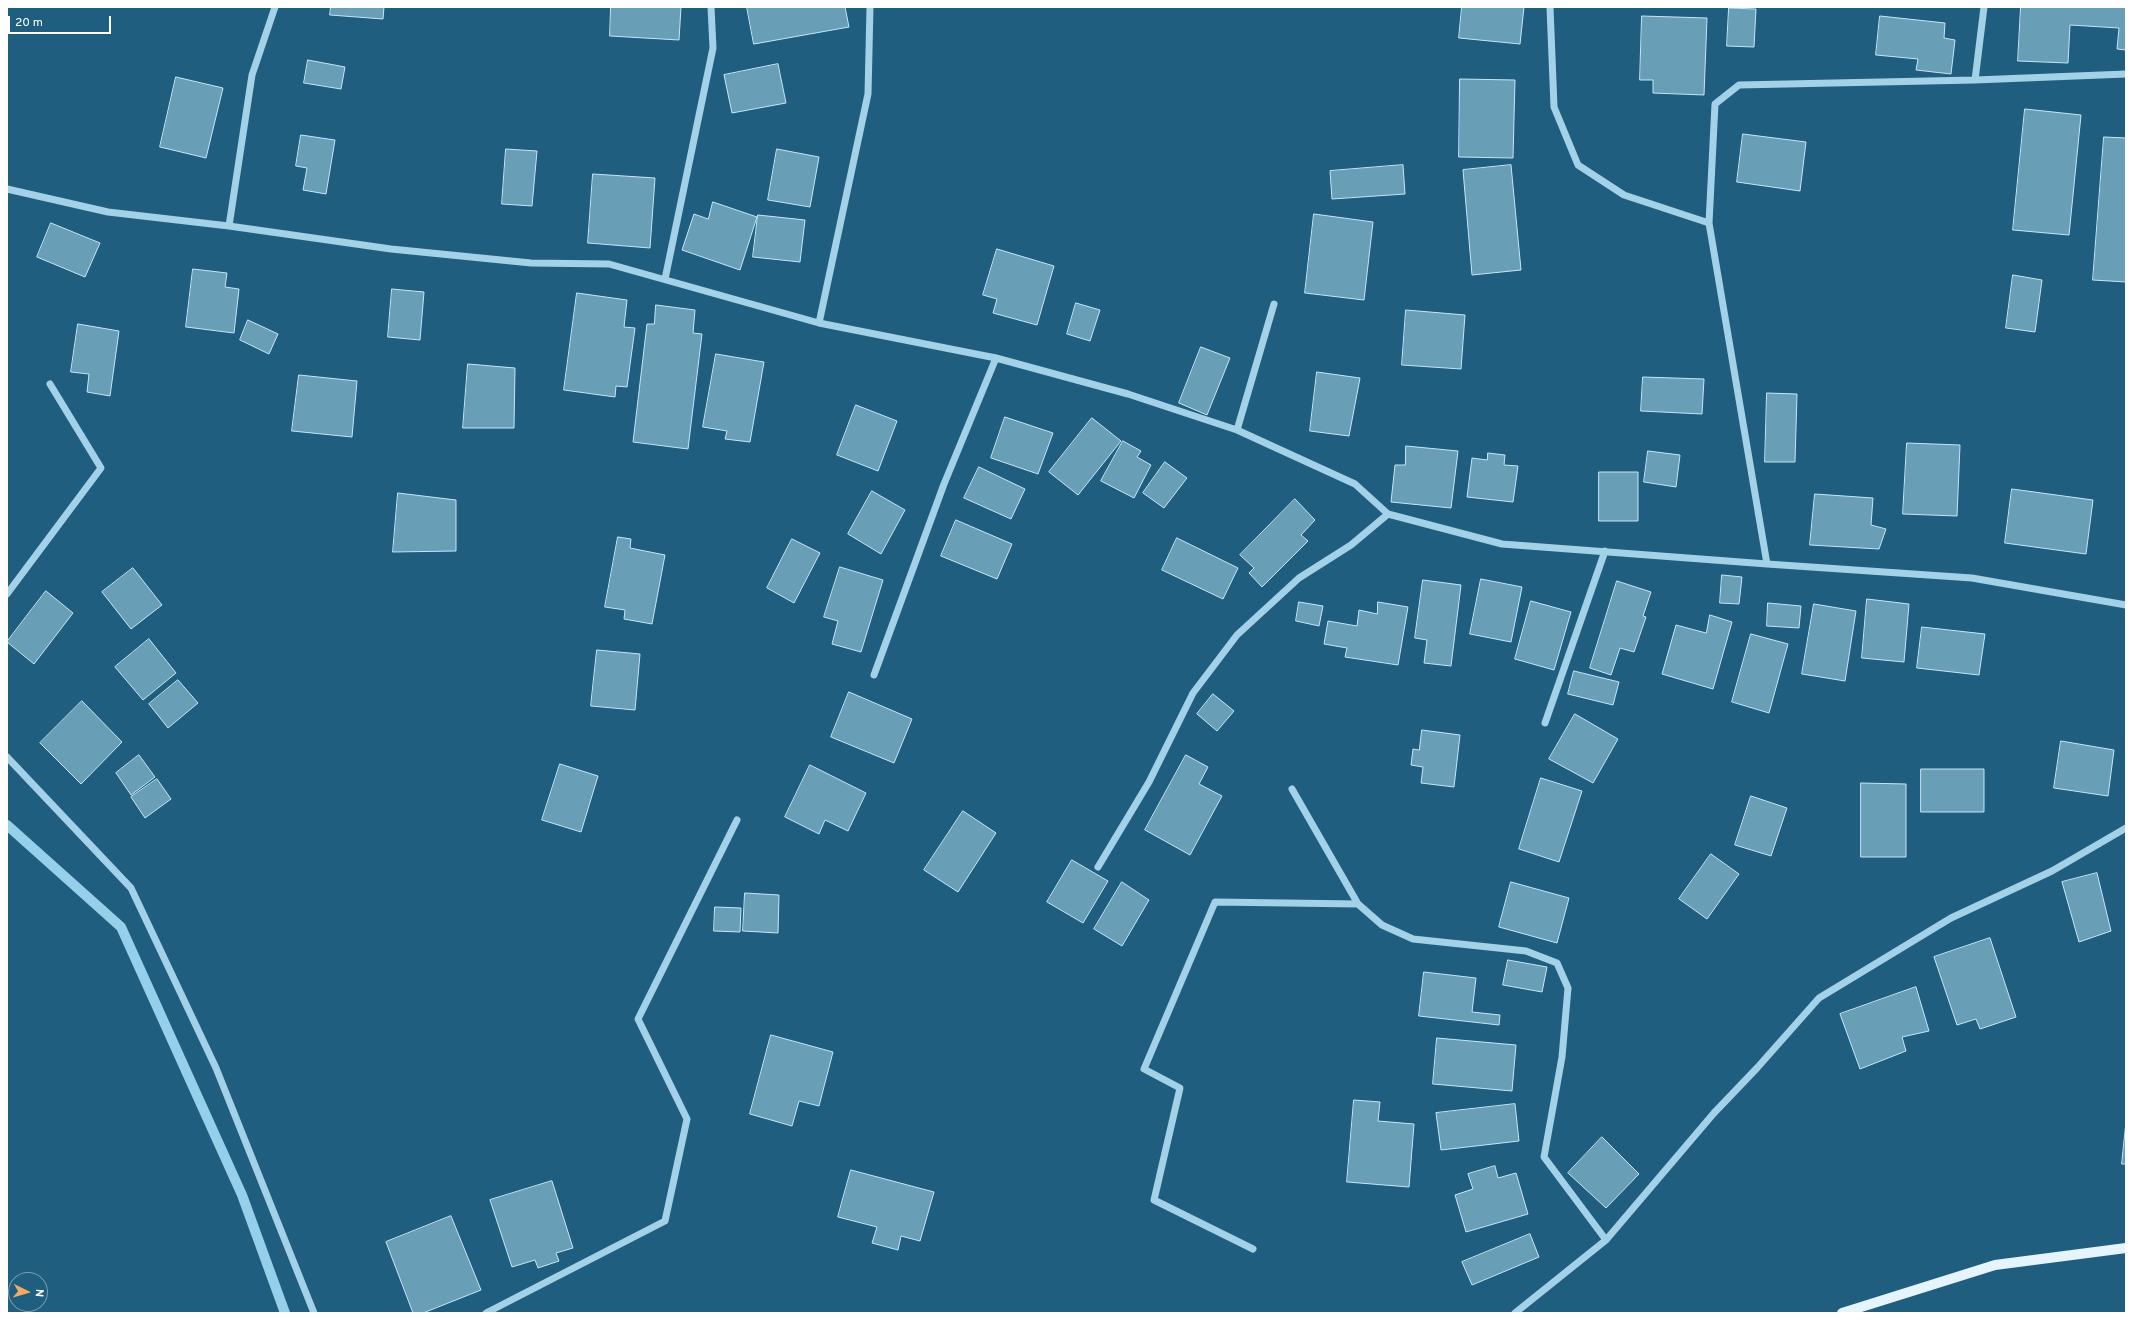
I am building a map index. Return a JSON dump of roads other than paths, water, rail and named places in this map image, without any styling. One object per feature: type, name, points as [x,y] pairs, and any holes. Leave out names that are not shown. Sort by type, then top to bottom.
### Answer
[{"type":"main road","points":[[1842,1313],[1995,1265],[2126,1248]]},
{"type":"street","points":[[229,226],[252,75],[275,7]]},
{"type":"street","points":[[665,279],[713,48],[711,7]]},
{"type":"street","points":[[819,323],[868,94],[870,7]]},
{"type":"street","points":[[1550,7],[1554,107],[1578,165],[1624,195],[1709,223]]},
{"type":"street","points":[[1975,80],[1984,7]]},
{"type":"street","points":[[1766,564],[1709,223],[1715,104],[1739,85],[1975,80],[2126,74]]},
{"type":"street","points":[[7,189],[108,212],[229,226],[399,250],[532,263],[609,264],[819,323],[996,358],[1128,394],[1237,430],[1355,484],[1388,514],[1502,544],[1972,578],[2126,605]]},
{"type":"street","points":[[1237,430],[1274,304]]},
{"type":"street","points":[[874,675],[944,484],[996,358]]},
{"type":"street","points":[[7,594],[101,468],[50,384]]},
{"type":"street","points":[[1098,867],[1149,782],[1193,694],[1237,634],[1299,578],[1351,545],[1388,514]]},
{"type":"street","points":[[1545,723],[1605,552]]},
{"type":"street","points":[[7,757],[131,888],[216,1068],[314,1313]]},
{"type":"street","points":[[1292,789],[1358,904],[1382,925],[1413,939],[1526,951],[1557,963],[1568,988],[1562,1057],[1544,1157],[1606,1240]]},
{"type":"street","points":[[486,1313],[665,1221],[687,1119],[638,1019],[737,820]]},
{"type":"street","points":[[1514,1313],[1606,1240],[1714,1113],[1757,1068],[1819,998],[1951,918],[2052,871],[2126,828]]},
{"type":"street","points":[[1253,1249],[1154,1200],[1180,1088],[1144,1069],[1215,902],[1358,904]]},
{"type":"waterway","points":[[7,825],[121,927],[242,1195],[285,1313]]}]
